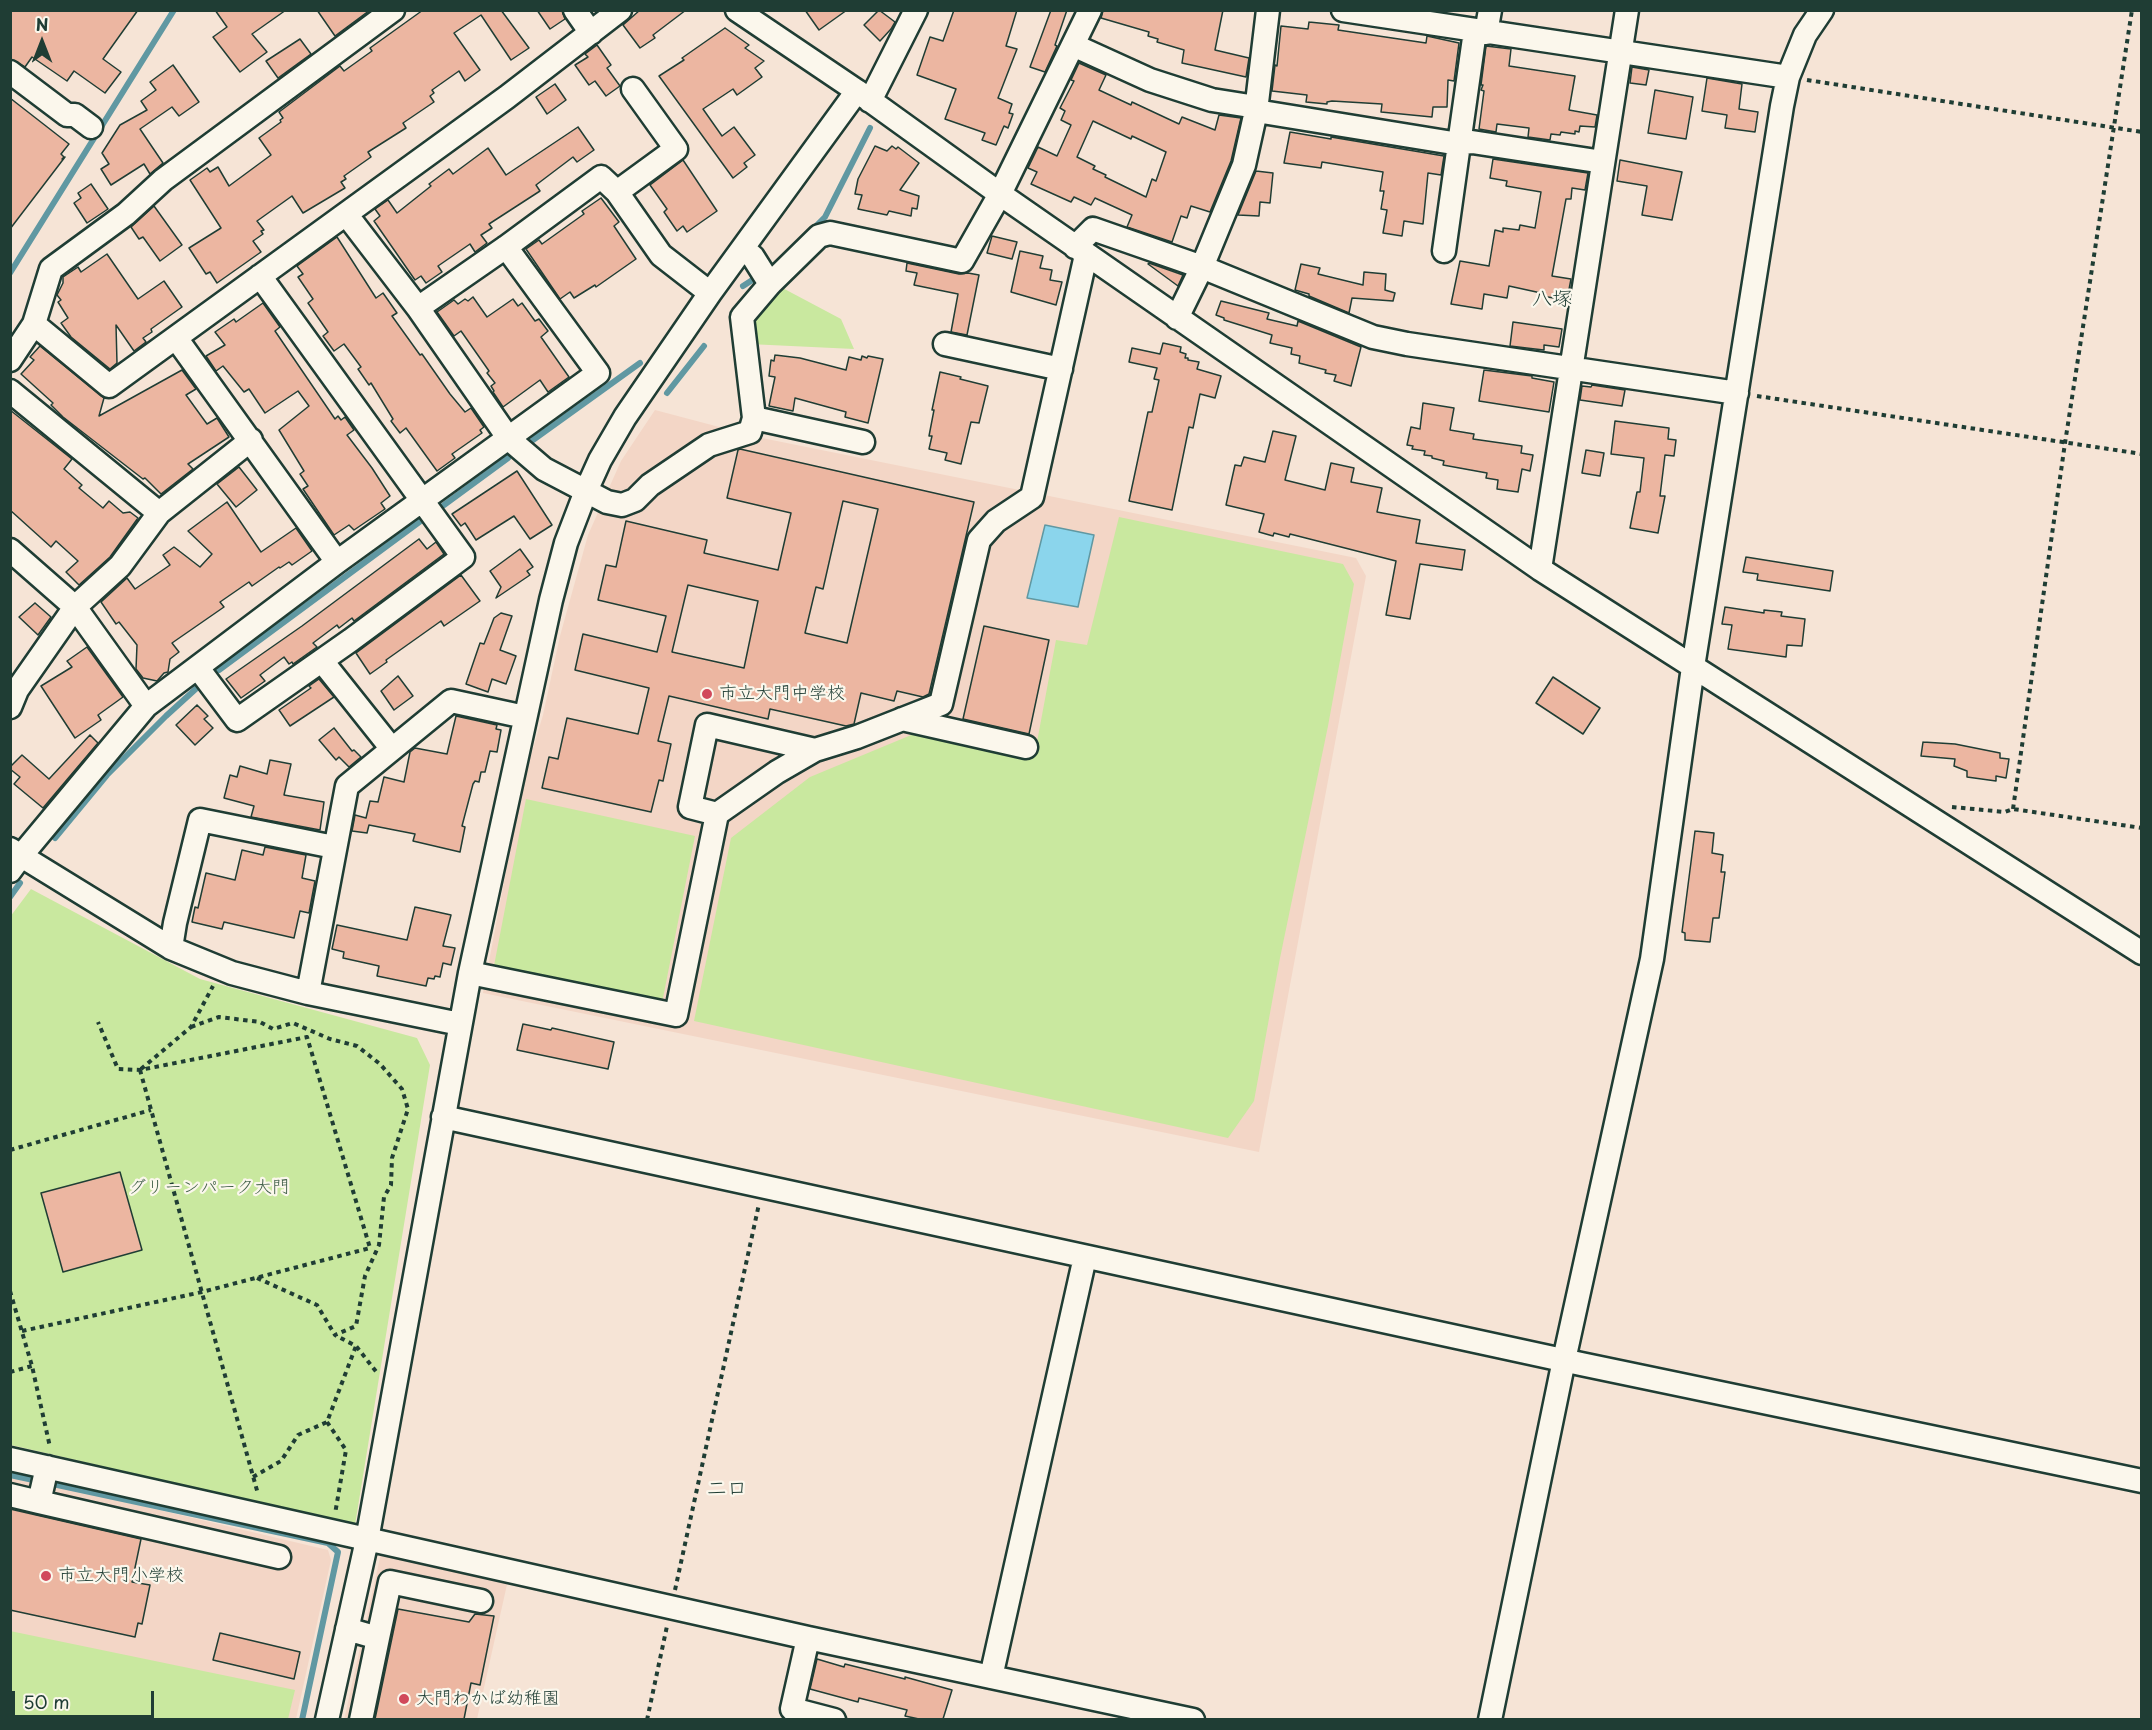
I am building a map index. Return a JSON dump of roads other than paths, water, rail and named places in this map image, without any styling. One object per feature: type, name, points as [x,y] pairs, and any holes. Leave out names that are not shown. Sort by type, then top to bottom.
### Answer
[{"type":"street","points":[[10,360],[34,324],[51,269],[126,214],[163,180],[393,10]]},
{"type":"street","points":[[575,10],[591,33]]},
{"type":"street","points":[[34,324],[110,386],[507,97],[620,10]]},
{"type":"street","points":[[737,10],[864,96],[1080,251],[1540,569],[2142,953]]},
{"type":"street","points":[[327,1719],[367,1540],[442,1117],[470,973],[551,600],[566,543],[600,460],[625,417],[743,248],[864,96],[916,10]]},
{"type":"street","points":[[346,214],[418,308],[509,439],[544,469],[607,502],[622,505],[635,500],[650,485],[709,445],[750,432],[754,418],[742,317],[770,284],[819,236],[830,233],[962,261],[1000,194],[1090,10]]},
{"type":"street","points":[[1177,318],[1202,267],[1244,165],[1256,109],[1268,10]]},
{"type":"street","points":[[1343,10],[1396,15],[1481,32],[1788,77]]},
{"type":"street","points":[[1444,251],[1459,144],[1481,32],[1490,10]]},
{"type":"street","points":[[1540,569],[1626,10]]},
{"type":"street","points":[[1490,1719],[1564,1360],[1652,959],[1693,667],[1788,77],[1805,35],[1822,10]]},
{"type":"street","points":[[1073,45],[1150,80],[1212,100],[1459,144],[1472,142],[1604,162]]},
{"type":"street","points":[[10,72],[68,115],[75,115],[91,127]]},
{"type":"street","points":[[617,192],[676,149],[633,90]]},
{"type":"street","points":[[418,308],[506,248],[601,177],[617,192],[661,255],[710,293]]},
{"type":"street","points":[[470,973],[676,1015],[717,814],[777,772],[815,750],[857,737],[941,704],[979,540],[996,521],[1032,497],[1060,369],[1080,251],[1093,228],[1202,267],[1373,337],[1737,393]]},
{"type":"street","points":[[460,1024],[308,993],[223,969],[171,948],[14,859],[84,781],[146,706],[337,562],[598,373],[506,248]]},
{"type":"street","points":[[743,248],[753,257],[770,284]]},
{"type":"street","points":[[198,668],[237,720],[322,661],[463,557],[260,276]]},
{"type":"street","points":[[176,338],[337,562]]},
{"type":"street","points":[[945,344],[1060,369]]},
{"type":"street","points":[[10,391],[159,513]]},
{"type":"street","points":[[754,418],[863,442]]},
{"type":"street","points":[[10,707],[17,690],[75,607],[120,566],[159,513],[251,440]]},
{"type":"street","points":[[10,550],[75,607],[146,706]]},
{"type":"street","points":[[322,661],[392,749]]},
{"type":"street","points":[[308,993],[347,786],[451,701],[525,717]]},
{"type":"street","points":[[902,719],[1026,747]]},
{"type":"street","points":[[717,814],[690,807],[707,725],[815,750]]},
{"type":"street","points":[[171,948],[200,820],[334,847]]},
{"type":"street","points":[[442,1117],[1564,1360],[2142,1482]]},
{"type":"street","points":[[991,1677],[1085,1257]]},
{"type":"street","points":[[10,1459],[671,1608],[1193,1719]]},
{"type":"street","points":[[39,1502],[47,1467]]},
{"type":"street","points":[[10,1495],[279,1557]]},
{"type":"street","points":[[360,1719],[390,1582],[481,1601]]},
{"type":"street","points":[[347,1629],[378,1638]]},
{"type":"street","points":[[808,1638],[788,1714],[834,1719]]},
{"type":"water","points":[[1045,525],[1094,535],[1078,607],[1027,598]]},
{"type":"waterway","points":[[10,273],[174,10]]},
{"type":"waterway","points":[[811,231],[825,217],[870,128]]},
{"type":"waterway","points":[[743,286],[760,275]]},
{"type":"waterway","points":[[667,393],[704,346]]},
{"type":"waterway","points":[[533,440],[640,363]]},
{"type":"waterway","points":[[444,505],[508,458]]},
{"type":"waterway","points":[[219,670],[422,520]]},
{"type":"waterway","points":[[55,838],[107,775],[199,686]]},
{"type":"waterway","points":[[10,897],[20,883]]},
{"type":"waterway","points":[[10,1475],[38,1481]]},
{"type":"waterway","points":[[48,1483],[328,1543],[338,1552],[302,1720]]},
{"type":"place","name":"市立大門中学校","points":[[707,694]]},
{"type":"place","name":"市立大門小学校","points":[[46,1576]]},
{"type":"place","name":"大門わかば幼稚園","points":[[404,1699]]},
{"type":"district","name":"八塚","points":[[1552,299]]},
{"type":"district","name":"二口","points":[[727,1489]]},
{"type":"park label","name":"グリーンパーク大門","points":[[209,1188]]}]
